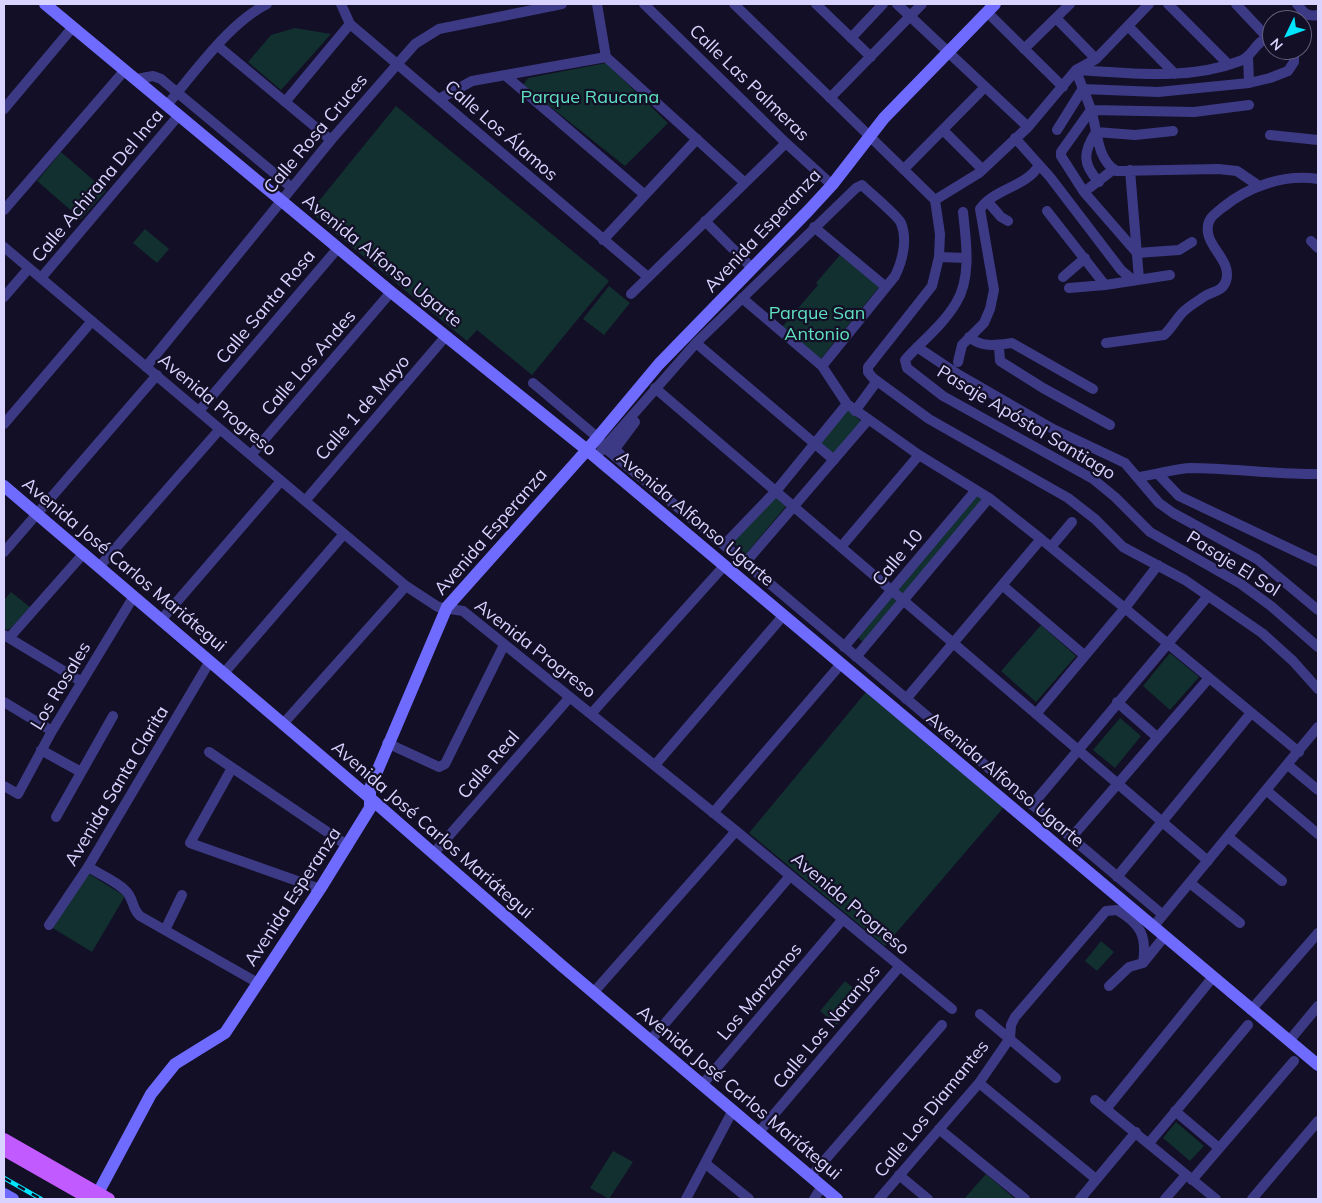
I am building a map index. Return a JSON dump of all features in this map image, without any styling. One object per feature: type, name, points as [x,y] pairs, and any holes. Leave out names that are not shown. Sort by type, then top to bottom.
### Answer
[{"type":"main road","points":[[4,1139],[97,1198]]},
{"type":"main road","points":[[4,1150],[97,1198]]},
{"type":"street","name":"Avenida Alfonso Ugarte","points":[[45,4],[391,292],[591,454],[1318,1065]]},
{"type":"street","points":[[167,106],[218,46],[244,20],[267,4]]},
{"type":"street","name":"Calle Los Álamos","points":[[341,4],[350,24],[648,277]]},
{"type":"street","name":"Calle Rosa Cruces","points":[[146,366],[331,140],[415,44],[439,29],[562,4]]},
{"type":"street","points":[[597,4],[606,57],[745,183]]},
{"type":"street","name":"Calle Las Palmeras","points":[[644,4],[786,143],[832,185]]},
{"type":"street","points":[[734,4],[935,200],[940,234],[939,257],[932,286],[868,367],[868,372],[877,381],[929,419],[1068,498],[1095,519],[1123,547],[1158,565],[1262,633],[1293,661],[1318,689]]},
{"type":"street","points":[[816,4],[871,57]]},
{"type":"street","points":[[851,38],[883,4]]},
{"type":"street","points":[[897,4],[984,88],[1028,127]]},
{"type":"street","points":[[830,98],[922,4]]},
{"type":"street","points":[[1024,49],[1070,4]]},
{"type":"street","points":[[935,200],[982,170],[1028,127],[1076,70],[1096,59],[1149,4]]},
{"type":"street","points":[[1168,4],[1228,64]]},
{"type":"street","points":[[1236,4],[1262,28]]},
{"type":"street","points":[[1296,4],[1309,16],[1318,15]]},
{"type":"street","points":[[991,8],[1024,49],[1063,87]]},
{"type":"street","name":"Avenida Esperanza","points":[[97,1198],[151,1094],[175,1064],[225,1032],[348,846],[370,808],[370,788],[387,743],[447,607],[591,454],[597,437],[659,364],[832,185],[868,135],[991,8]]},
{"type":"street","points":[[1056,18],[1096,59]]},
{"type":"street","points":[[285,102],[350,24]]},
{"type":"street","points":[[1128,26],[1175,74]]},
{"type":"street","points":[[4,109],[73,27]]},
{"type":"street","points":[[1076,70],[1175,74],[1228,64],[1248,56],[1262,40]]},
{"type":"street","points":[[218,46],[331,140]]},
{"type":"street","points":[[1248,56],[1249,83]]},
{"type":"street","points":[[439,99],[472,81],[606,57]]},
{"type":"street","points":[[1082,89],[1158,92],[1249,83],[1288,71],[1294,60]]},
{"type":"street","points":[[4,210],[125,70]]},
{"type":"street","points":[[1076,70],[1091,110],[1102,155],[1114,169]]},
{"type":"street","points":[[136,79],[153,76],[178,93],[292,188]]},
{"type":"street","points":[[506,76],[645,195]]},
{"type":"street","points":[[904,169],[984,88]]},
{"type":"street","points":[[1057,130],[1082,89]]},
{"type":"street","points":[[1091,110],[1194,112],[1249,104]]},
{"type":"street","points":[[1091,110],[1060,154],[1084,192],[1137,253]]},
{"type":"street","name":"Calle Achirana Del Inca","points":[[41,278],[179,115]]},
{"type":"street","points":[[942,130],[982,170]]},
{"type":"street","points":[[1096,132],[1136,135],[1174,131]]},
{"type":"street","points":[[1096,132],[1086,150],[1086,160],[1090,172],[1099,182]]},
{"type":"street","points":[[1270,136],[1318,140]]},
{"type":"street","points":[[1015,138],[1087,223],[1121,270],[1136,280]]},
{"type":"street","points":[[603,240],[697,139]]},
{"type":"street","points":[[631,294],[786,143]]},
{"type":"street","points":[[958,362],[962,345],[984,323],[994,290],[979,215],[980,209],[1005,190],[1027,178],[1039,165]]},
{"type":"street","points":[[1084,192],[1114,169],[1218,169],[1237,171],[1259,186]]},
{"type":"street","points":[[1130,170],[1137,253],[1136,280]]},
{"type":"street","points":[[1106,343],[1164,335],[1183,312],[1207,295],[1220,290],[1226,281],[1225,266],[1208,236],[1207,225],[1210,218],[1228,203],[1259,186],[1282,179],[1318,179]]},
{"type":"street","points":[[591,454],[604,448],[696,344],[814,227],[856,188],[862,185],[901,223],[904,246],[901,264],[886,287],[822,366]]},
{"type":"street","points":[[988,202],[1008,222]]},
{"type":"street","points":[[1047,211],[1105,286]]},
{"type":"street","points":[[963,212],[966,258],[965,273],[957,302],[939,325],[917,347],[956,373],[1053,429],[1125,463],[1160,503],[1173,513],[1257,559],[1318,610]]},
{"type":"street","points":[[705,221],[752,268]]},
{"type":"street","points":[[814,227],[886,287]]},
{"type":"street","points":[[1137,253],[1179,250],[1192,242]]},
{"type":"street","name":"Avenida Progreso","points":[[4,247],[406,586],[438,607],[463,611],[713,812],[952,1009]]},
{"type":"street","name":"Calle Santa Rosa","points":[[199,411],[338,248]]},
{"type":"street","points":[[939,257],[966,258]]},
{"type":"street","points":[[1063,277],[1085,258]]},
{"type":"street","points":[[4,297],[29,268]]},
{"type":"street","points":[[1069,288],[1105,286],[1170,275]]},
{"type":"street","name":"Calle Los Andes","points":[[251,455],[391,292]]},
{"type":"street","points":[[742,298],[822,366],[851,407],[919,455],[989,498],[1042,539],[1299,752]]},
{"type":"street","points":[[4,424],[92,322]]},
{"type":"street","name":"Calle 1 de Mayo","points":[[304,501],[446,336]]},
{"type":"street","points":[[969,337],[975,342],[999,347],[1012,343],[1092,389]]},
{"type":"street","points":[[696,344],[834,460]]},
{"type":"street","name":"Pasaje Apóstol Santiago","points":[[917,347],[905,360],[905,365],[942,396],[1092,479],[1115,497],[1150,532]]},
{"type":"street","points":[[999,347],[1000,361],[1043,388],[1110,425]]},
{"type":"street","points":[[4,552],[156,376]]},
{"type":"street","points":[[724,545],[776,491],[814,444],[877,381]]},
{"type":"street","name":"Avenida Alfonso Ugarte","points":[[533,383],[597,437],[604,448],[724,545],[1163,915]]},
{"type":"street","points":[[642,479],[615,449],[657,390]]},
{"type":"street","points":[[657,390],[1208,862]]},
{"type":"street","points":[[745,563],[792,505],[868,420]]},
{"type":"street","points":[[100,566],[220,429]]},
{"type":"street","points":[[841,547],[919,455]]},
{"type":"street","points":[[1138,477],[1189,468],[1318,474]]},
{"type":"street","points":[[1158,474],[1179,496],[1318,562]]},
{"type":"street","points":[[162,620],[281,481]]},
{"type":"street","name":"Avenida José Carlos Mariátegui","points":[[4,486],[370,798],[593,993],[837,1199]]},
{"type":"street","name":"Calle 10","points":[[844,647],[976,490]]},
{"type":"street","points":[[856,657],[989,498]]},
{"type":"street","points":[[1051,547],[1072,522]]},
{"type":"street","name":"Pasaje El Sol","points":[[1150,532],[1241,584],[1271,606],[1318,647]]},
{"type":"street","points":[[224,673],[344,534]]},
{"type":"street","points":[[906,699],[1042,539]]},
{"type":"street","points":[[82,682],[7,636],[84,553]]},
{"type":"street","points":[[1036,714],[1125,608],[1158,565]]},
{"type":"street","points":[[591,714],[724,566]]},
{"type":"street","points":[[1002,585],[1084,655]]},
{"type":"street","points":[[283,724],[406,586]]},
{"type":"street","name":"Los Rosales","points":[[4,786],[18,794],[52,731],[134,596]]},
{"type":"street","points":[[1032,805],[1167,642],[1208,596]]},
{"type":"street","points":[[655,766],[783,616]]},
{"type":"street","points":[[387,743],[439,767],[445,764],[504,645]]},
{"type":"street","name":"Avenida Santa Clarita","points":[[49,925],[88,867],[210,661]]},
{"type":"street","points":[[713,812],[841,664]]},
{"type":"street","points":[[1070,838],[1209,678]]},
{"type":"street","name":"Calle Real","points":[[433,854],[570,697]]},
{"type":"street","points":[[4,702],[52,731]]},
{"type":"street","points":[[1118,702],[1157,737]]},
{"type":"street","points":[[1117,877],[1251,713]]},
{"type":"street","points":[[56,817],[113,716]]},
{"type":"street","points":[[1153,927],[1318,727]]},
{"type":"street","points":[[42,750],[81,772]]},
{"type":"street","points":[[210,752],[348,846]]},
{"type":"street","points":[[1288,765],[1318,790]]},
{"type":"street","points":[[232,768],[190,843],[320,890]]},
{"type":"street","points":[[1266,790],[1318,834]]},
{"type":"street","points":[[593,993],[736,831]]},
{"type":"street","points":[[1228,837],[1282,881]]},
{"type":"street","points":[[88,867],[124,889],[129,894],[135,912],[258,983]]},
{"type":"street","points":[[650,1041],[790,876]]},
{"type":"street","points":[[1190,883],[1240,923]]},
{"type":"street","points":[[165,930],[182,895]]},
{"type":"street","name":"Calle Los Diamantes","points":[[878,1199],[978,1082],[1010,1038],[1010,1025],[1015,1017],[1106,911],[1118,910],[1137,926],[1142,933],[1145,948],[1143,963]]},
{"type":"street","name":"Los Manzanos","points":[[702,1085],[844,919]]},
{"type":"street","points":[[1252,1010],[1318,933]]},
{"type":"street","points":[[1109,986],[1128,967],[1143,963],[1164,937]]},
{"type":"street","name":"Calle Los Naranjos","points":[[759,1132],[900,966]]},
{"type":"street","points":[[1106,1109],[1213,977]]},
{"type":"street","points":[[1289,1041],[1318,1006]]},
{"type":"street","points":[[980,1014],[1056,1078]]},
{"type":"street","points":[[811,1176],[942,1025]]},
{"type":"street","points":[[1149,1143],[1248,1025]]},
{"type":"street","points":[[1165,1199],[1219,1148],[1294,1060]]},
{"type":"street","points":[[978,1082],[1096,1180]]},
{"type":"street","points":[[1095,1100],[1216,1199]]},
{"type":"street","points":[[686,1199],[733,1110]]},
{"type":"street","points":[[1175,1111],[1219,1148]]},
{"type":"street","points":[[1252,1199],[1318,1121]]},
{"type":"street","points":[[939,1129],[1025,1199]]},
{"type":"street","points":[[1080,1199],[1136,1132]]},
{"type":"street","points":[[706,1164],[747,1199]]},
{"type":"street","points":[[899,1175],[928,1199]]},
{"type":"street","points":[[814,1199],[822,1186]]},
{"type":"street","points":[[4,1194],[13,1199]]},
{"type":"green space","points":[[295,28],[331,34],[281,90],[248,62],[271,35]]},
{"type":"green space","name":"Parque Raucana","points":[[606,63],[668,123],[625,166],[523,85],[528,78]]},
{"type":"green space","points":[[396,106],[609,281],[532,375],[477,330],[467,341],[324,224],[322,219],[320,220],[310,212]]},
{"type":"green space","points":[[61,152],[106,191],[81,219],[37,181]]},
{"type":"green space","points":[[145,229],[169,249],[157,263],[133,243]]},
{"type":"green space","name":"Parque San Antonio","points":[[840,255],[879,287],[820,360],[782,327],[818,285],[816,283]]},
{"type":"green space","points":[[609,286],[630,303],[604,335],[583,319]]},
{"type":"green space","points":[[848,410],[862,422],[833,455],[819,443]]},
{"type":"green space","points":[[774,494],[787,505],[746,554],[733,543]]},
{"type":"green space","points":[[977,495],[983,500],[903,595],[898,590]]},
{"type":"green space","points":[[11,592],[30,607],[7,630],[4,628],[4,600]]},
{"type":"green space","points":[[892,597],[897,602],[863,642],[857,637]]},
{"type":"green space","points":[[1041,625],[1076,656],[1036,702],[1001,671]]},
{"type":"green space","points":[[1170,653],[1199,677],[1170,710],[1143,686]]},
{"type":"green space","points":[[866,692],[1004,807],[885,946],[749,833]]},
{"type":"green space","points":[[1120,718],[1141,736],[1115,768],[1093,750]]},
{"type":"green space","points":[[84,871],[125,896],[92,952],[51,927]]},
{"type":"green space","points":[[1101,941],[1114,952],[1097,971],[1085,961]]},
{"type":"green space","points":[[845,981],[862,995],[837,1025],[820,1011]]},
{"type":"green space","points":[[1176,1122],[1204,1146],[1190,1161],[1163,1138]]},
{"type":"green space","points":[[613,1151],[633,1162],[609,1199],[590,1188]]},
{"type":"green space","points":[[986,1174],[1015,1199],[964,1199]]},
{"type":"railway","points":[[4,1178],[41,1199]]}]
